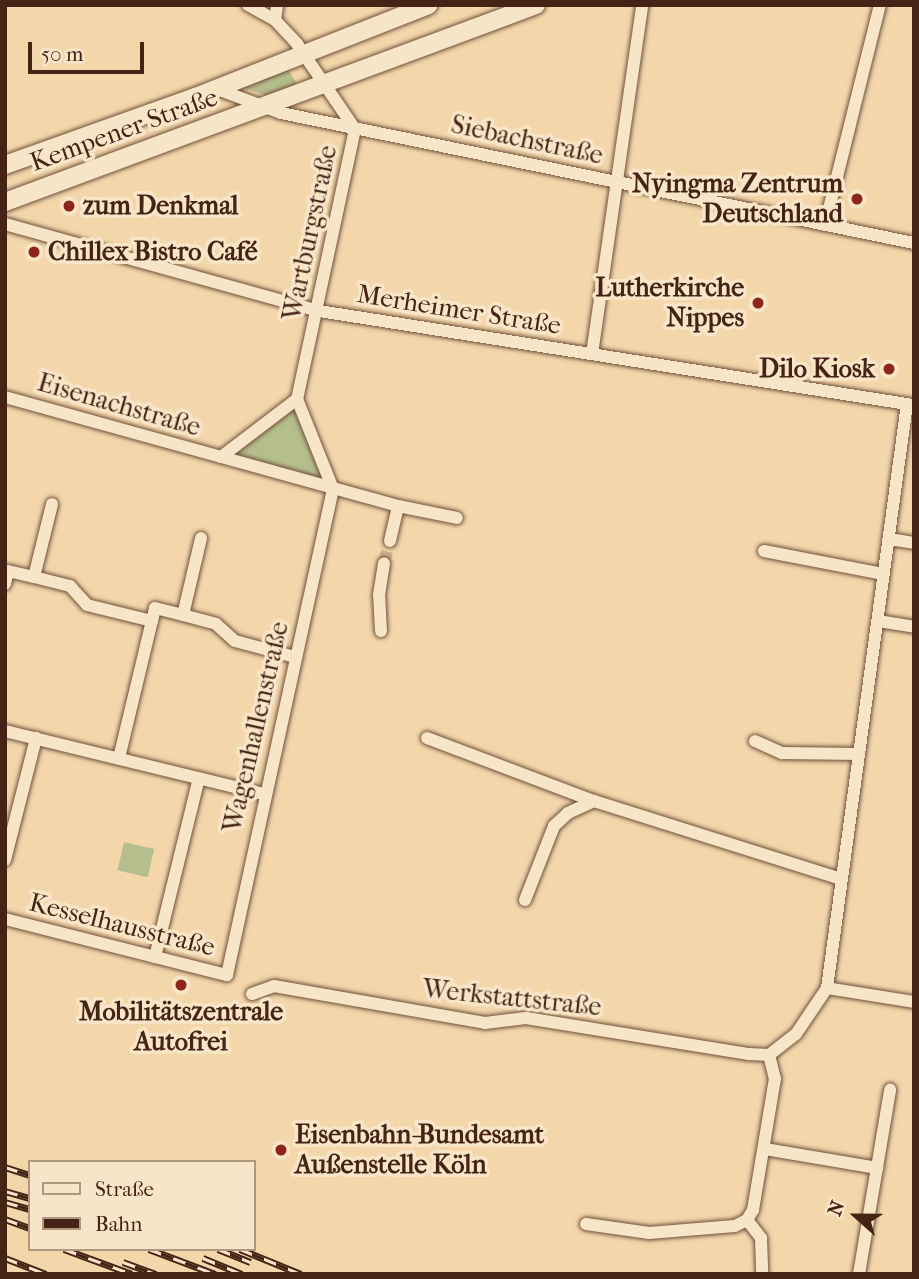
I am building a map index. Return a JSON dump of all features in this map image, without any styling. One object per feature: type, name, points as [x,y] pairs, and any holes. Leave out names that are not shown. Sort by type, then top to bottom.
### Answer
[{"type":"main road","name":"Kempener Straße","points":[[5,165],[217,89],[429,5]]},
{"type":"main road","name":"Kempener Straße","points":[[5,202],[536,5]]},
{"type":"street","points":[[248,5],[275,20],[277,5]]},
{"type":"street","points":[[592,354],[642,5]]},
{"type":"street","points":[[825,225],[880,5]]},
{"type":"street","name":"Wartburgstraße","points":[[275,20],[326,83],[355,129],[319,311],[297,398]]},
{"type":"street","name":"Siebachstraße","points":[[217,89],[261,107],[355,129],[914,243]]},
{"type":"street","name":"Merheimer Straße","points":[[5,224],[319,311],[910,404]]},
{"type":"street","name":"Eisenachstraße","points":[[5,397],[333,489],[457,518]]},
{"type":"street","points":[[221,457],[297,398],[333,489]]},
{"type":"street","points":[[586,1224],[623,1232],[661,1232],[735,1226],[747,1220],[765,1149],[775,1079],[769,1055],[796,1034],[827,988],[877,621],[910,404]]},
{"type":"street","name":"Wagenhallenstraße","points":[[227,975],[264,794],[333,489]]},
{"type":"street","points":[[34,578],[52,504]]},
{"type":"street","points":[[390,541],[398,506]]},
{"type":"street","points":[[183,615],[201,538]]},
{"type":"street","points":[[889,539],[914,543]]},
{"type":"street","points":[[764,551],[884,574]]},
{"type":"street","points":[[381,631],[379,595],[384,563]]},
{"type":"street","points":[[5,583],[8,571],[69,586],[87,605],[152,621]]},
{"type":"street","points":[[119,758],[155,608],[216,624],[235,641],[295,657]]},
{"type":"street","points":[[877,621],[914,627]]},
{"type":"street","points":[[5,731],[264,794]]},
{"type":"street","points":[[5,860],[36,737]]},
{"type":"street","points":[[427,738],[594,801],[842,879]]},
{"type":"street","points":[[755,741],[782,753],[859,754]]},
{"type":"street","points":[[155,957],[199,778]]},
{"type":"street","points":[[525,900],[554,826],[568,813],[594,801]]},
{"type":"street","name":"Kesselhausstraße","points":[[5,919],[227,975]]},
{"type":"street","name":"Werkstattstraße","points":[[252,994],[274,986],[485,1023],[526,1018],[769,1055]]},
{"type":"street","points":[[827,988],[914,1002]]},
{"type":"street","points":[[859,1274],[890,1090]]},
{"type":"street","points":[[765,1149],[877,1168]]},
{"type":"street","points":[[747,1220],[761,1238],[762,1274]]},
{"type":"green space","points":[[287,67],[299,88],[273,98],[236,85]]},
{"type":"green space","points":[[295,408],[322,480],[233,455]]},
{"type":"green space","points":[[124,842],[154,849],[148,877],[117,870]]},
{"type":"tunnel","points":[[384,563],[390,541]]},
{"type":"railway","points":[[5,1167],[28,1174]]},
{"type":"railway","points":[[5,1191],[28,1197]]},
{"type":"railway","points":[[5,1202],[28,1208]]},
{"type":"railway","points":[[5,1219],[28,1227]]},
{"type":"railway","points":[[69,1251],[132,1274]]},
{"type":"railway","points":[[154,1251],[215,1274]]},
{"type":"railway","points":[[223,1251],[250,1262]]},
{"type":"railway","points":[[245,1251],[301,1274]]},
{"type":"railway","points":[[5,1258],[46,1274]]},
{"type":"railway","points":[[203,1258],[242,1274]]},
{"type":"railway","points":[[123,1262],[156,1274]]},
{"type":"place","name":"Nyingma Zentrum Deutschland","points":[[857,199]]},
{"type":"place","name":"zum Denkmal","points":[[69,206]]},
{"type":"place","name":"Chillex Bistro Café","points":[[34,252]]},
{"type":"place","name":"Lutherkirche Nippes","points":[[758,303]]},
{"type":"place","name":"Dilo Kiosk","points":[[889,369]]},
{"type":"place","name":"Mobilitätszentrale Autofrei","points":[[181,985]]},
{"type":"place","name":"Eisenbahn-Bundesamt Außenstelle Köln","points":[[281,1150]]}]
